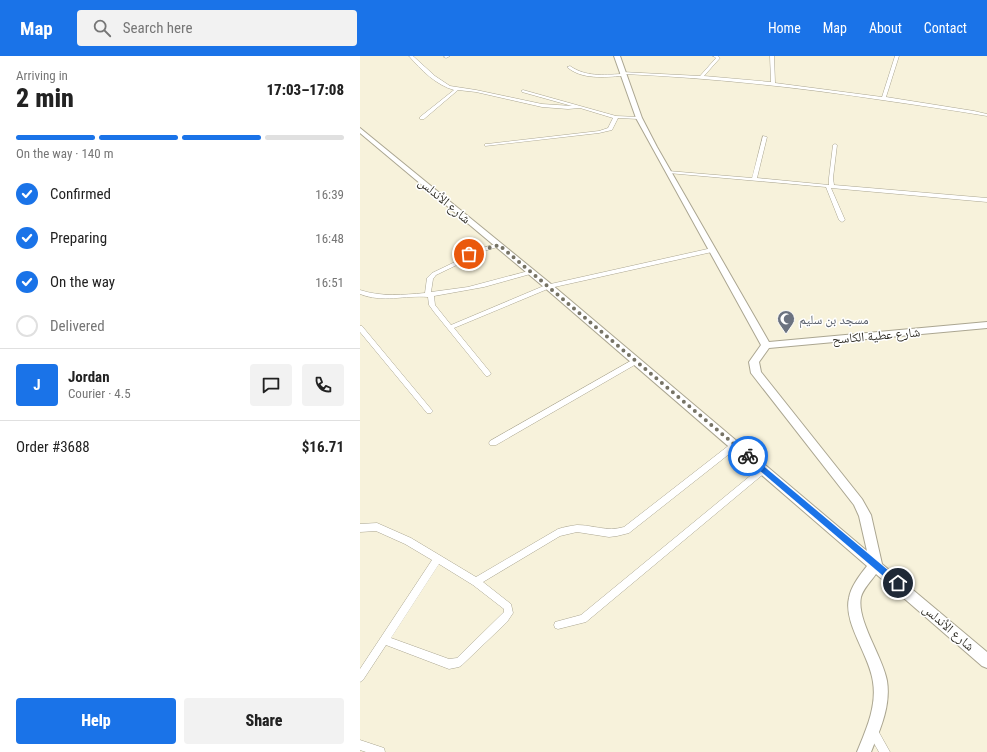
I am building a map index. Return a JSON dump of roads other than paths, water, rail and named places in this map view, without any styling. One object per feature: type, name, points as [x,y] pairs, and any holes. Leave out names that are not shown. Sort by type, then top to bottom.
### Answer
[{"type":"main road","points":[[617,56],[639,118],[766,345],[754,362],[756,373],[858,502],[865,515],[876,564],[858,590],[854,603],[859,624],[876,662],[880,682],[881,700],[864,752]]},
{"type":"main road","name":"شارع الأندلس","points":[[360,130],[532,272],[987,660]]},
{"type":"main road","name":"شارع عطية الكاسح","points":[[766,345],[987,325]]},
{"type":"street","points":[[411,56],[427,73],[448,86],[457,89],[472,90],[538,106],[557,108],[582,107]]},
{"type":"street","points":[[701,77],[718,58],[715,56]]},
{"type":"street","points":[[772,56],[772,83]]},
{"type":"street","points":[[883,99],[897,56]]},
{"type":"street","points":[[569,67],[592,76],[623,74],[701,77],[772,83],[941,106],[987,115]]},
{"type":"street","points":[[422,118],[457,89]]},
{"type":"street","points":[[523,91],[616,117],[639,118]]},
{"type":"street","points":[[487,145],[610,130],[616,117]]},
{"type":"street","points":[[754,180],[765,137]]},
{"type":"street","points":[[835,145],[830,187],[842,220]]},
{"type":"street","points":[[668,172],[987,200]]},
{"type":"street","points":[[488,374],[449,328],[432,305],[430,295],[430,278],[434,274],[459,262],[475,252],[499,245]]},
{"type":"street","points":[[449,328],[548,286],[712,250]]},
{"type":"street","points":[[362,294],[382,297],[430,295],[462,291],[532,272]]},
{"type":"street","points":[[360,328],[429,411]]},
{"type":"street","points":[[493,443],[636,361]]},
{"type":"street","points":[[476,582],[569,528],[616,534],[626,530],[735,445]]},
{"type":"street","points":[[558,625],[583,619],[764,469]]},
{"type":"street","points":[[362,530],[377,527],[390,531],[476,582],[508,607],[508,612],[504,619],[459,662],[449,664],[384,640]]},
{"type":"street","points":[[360,677],[438,559]]},
{"type":"street","points":[[872,731],[885,752]]},
{"type":"street","points":[[360,745],[380,752]]},
{"type":"place","name":"مسجد بن سليم","points":[[786,334]]}]
